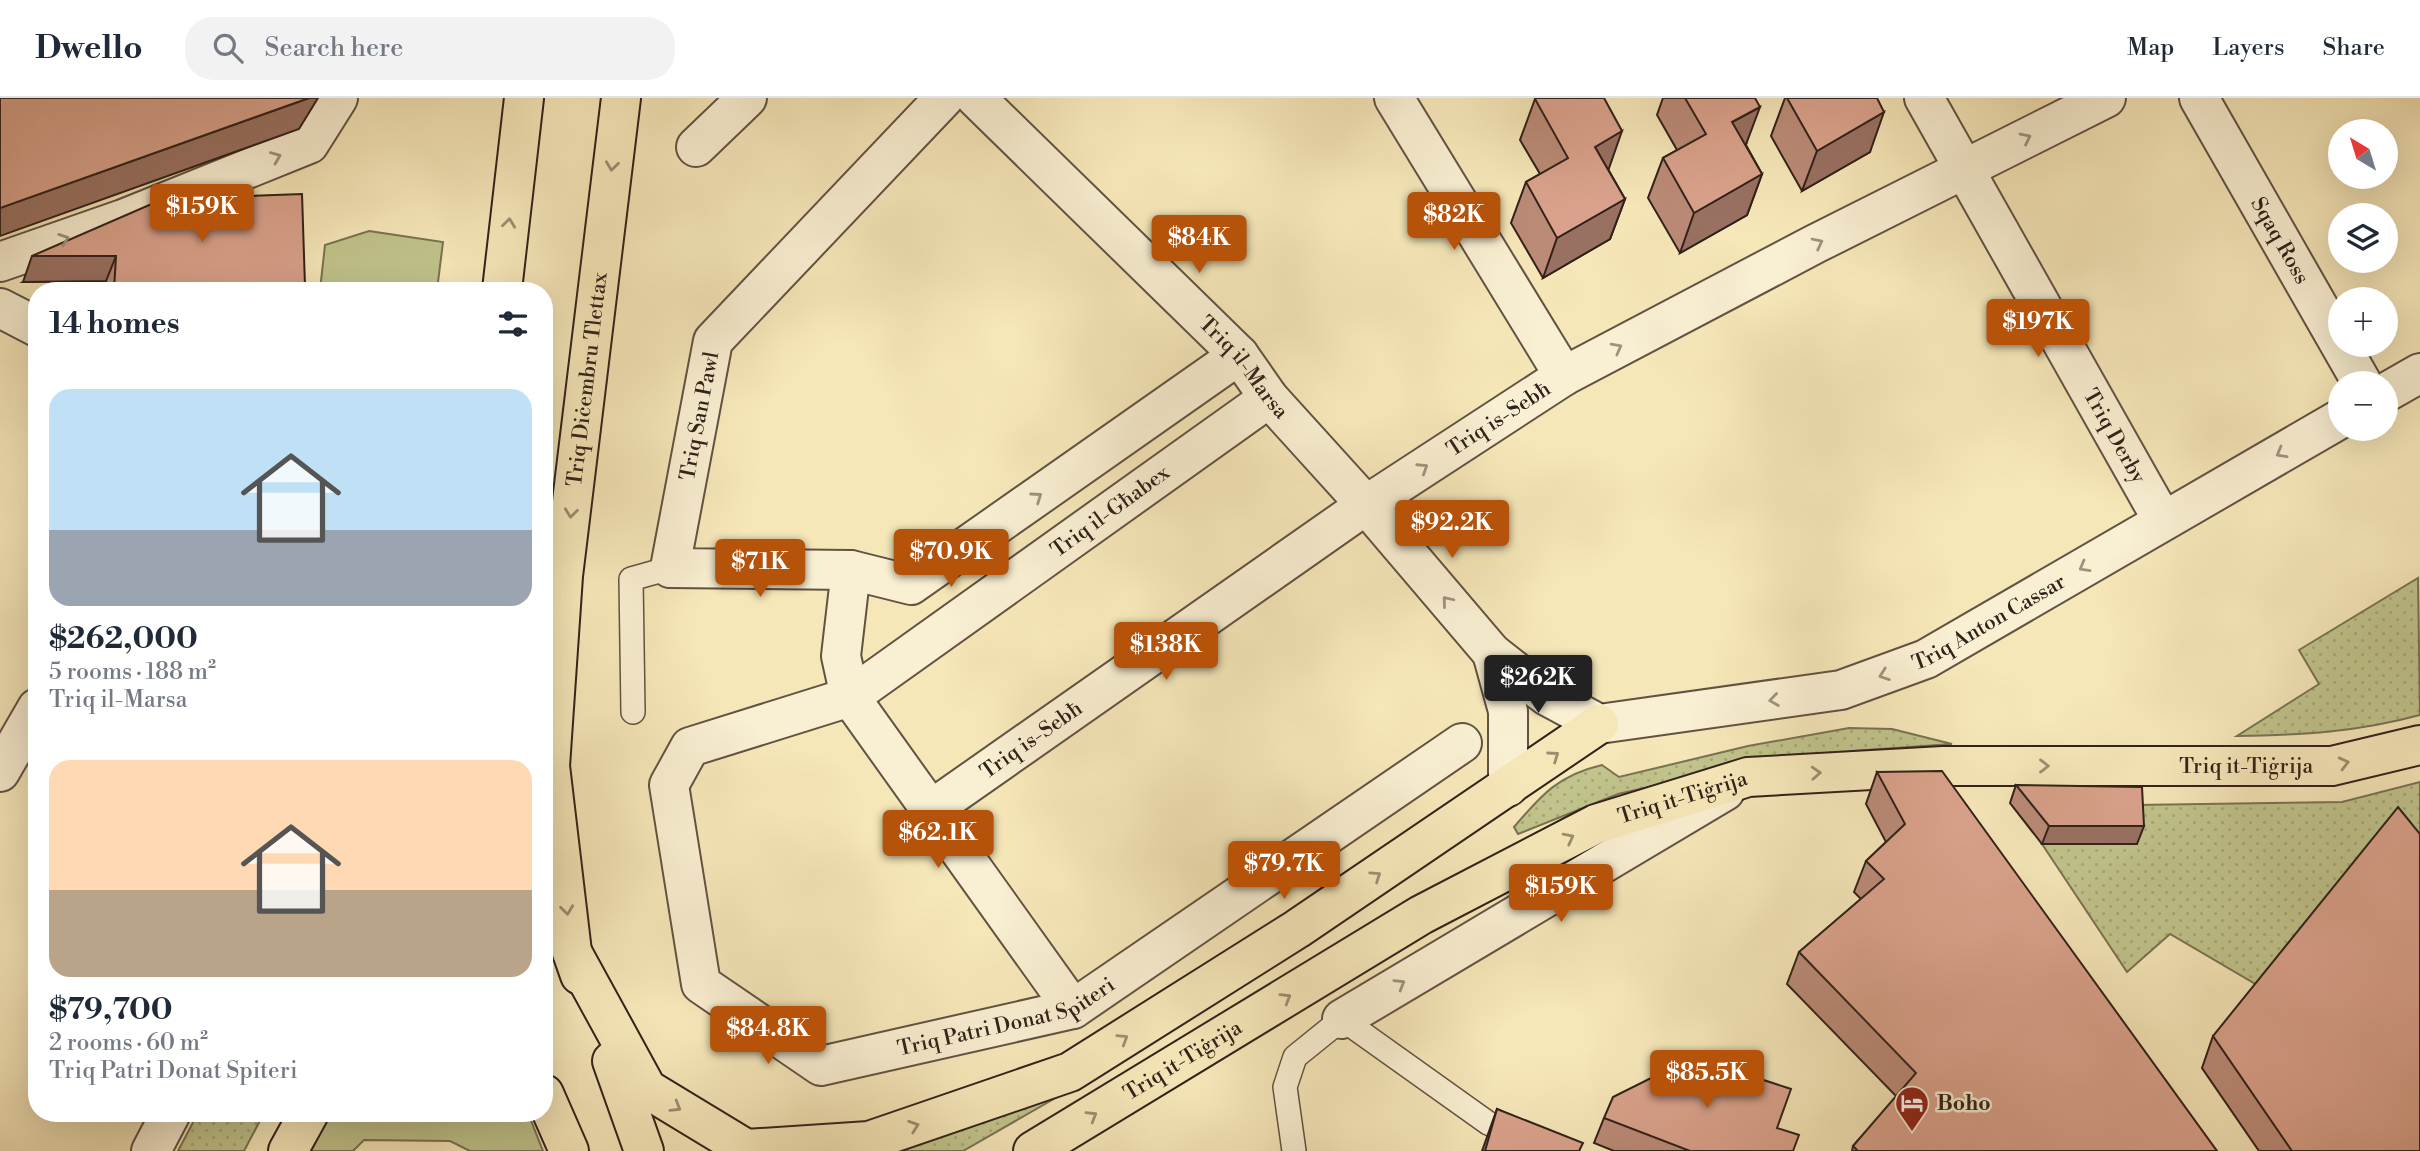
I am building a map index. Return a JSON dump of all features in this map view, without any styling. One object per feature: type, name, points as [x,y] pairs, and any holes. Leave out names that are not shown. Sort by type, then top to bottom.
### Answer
[{"type":"highway","points":[[503,282],[524,98]]},
{"type":"highway","name":"Triq Diċembru Tlettax","points":[[553,725],[564,576],[621,98]]},
{"type":"highway","points":[[572,952],[647,1090],[746,1149],[869,1141],[1070,1072],[1297,929],[1599,724]]},
{"type":"highway","name":"Triq it-Tiġrija","points":[[1033,1151],[1421,915],[1595,824],[1748,777],[1944,766],[2332,766],[2420,745]]},
{"type":"highway","name":"Triq Diċembru Tlettax","points":[[553,791],[572,952],[645,1151]]},
{"type":"highway","points":[[553,1115],[569,1151]]},
{"type":"highway","points":[[288,1151],[304,1122]]},
{"type":"street","points":[[0,262],[123,219],[309,144],[338,98]]},
{"type":"street","points":[[696,147],[747,98]]},
{"type":"street","name":"Triq San Pawl","points":[[670,568],[713,341],[944,98]]},
{"type":"street","name":"Triq il-Marsa","points":[[975,98],[1239,355],[1269,398],[1366,505],[1492,653],[1547,696],[1599,724]]},
{"type":"street","points":[[1394,98],[1564,376]]},
{"type":"street","name":"Triq Derby","points":[[1924,98],[2163,521]]},
{"type":"street","name":"Triq is-Sebħ","points":[[932,809],[1366,505],[1564,376],[2106,98]]},
{"type":"street","name":"Sqaq Ross","points":[[2199,98],[2354,371]]},
{"type":"street","points":[[0,308],[28,322]]},
{"type":"street","points":[[670,568],[851,570],[911,585],[1239,355]]},
{"type":"street","points":[[2398,386],[2420,373]]},
{"type":"street","name":"Triq il-Għabex","points":[[669,785],[690,747],[850,697],[1269,398]]},
{"type":"street","name":"Triq Anton Cassar","points":[[1599,724],[1841,690],[1926,659],[2328,426]]},
{"type":"street","points":[[851,570],[841,656],[850,697],[1073,1009]]},
{"type":"street","name":"Triq il-Marsa","points":[[1492,653],[1508,711],[1508,787]]},
{"type":"street","points":[[0,772],[28,724]]},
{"type":"street","name":"Triq Patri Donat Spiteri","points":[[669,785],[701,984],[821,1066],[1073,1009],[1462,743]]},
{"type":"street","points":[[1342,1019],[1748,777]]},
{"type":"street","points":[[150,1151],[166,1122]]},
{"type":"lane","points":[[633,712],[631,579],[670,568]]},
{"type":"lane","points":[[1294,1151],[1285,1087],[1295,1057],[1342,1019],[1488,1123],[1558,1151]]},
{"type":"green space","points":[[369,231],[443,242],[438,282],[321,282],[325,245]]},
{"type":"green space","points":[[2418,578],[2420,715],[2330,732],[2237,736],[2319,684],[2299,650]]},
{"type":"green space","points":[[1849,728],[1892,729],[1952,744],[1852,751],[1755,763],[1618,794],[1518,834],[1514,827],[1552,787],[1587,769],[1602,765],[1619,777],[1748,746]]},
{"type":"green space","points":[[2420,782],[2420,865],[2264,989],[2170,934],[2127,972],[2042,844],[2137,844],[2136,805],[2342,802]]},
{"type":"green space","points":[[1059,1096],[963,1151],[883,1151]]},
{"type":"green space","points":[[193,1122],[259,1122],[244,1151],[178,1151]]},
{"type":"green space","points":[[326,1122],[532,1122],[543,1151],[470,1151],[450,1141],[364,1140],[353,1151],[311,1151]]},
{"type":"building","points":[[0,98],[309,98],[0,208]]},
{"type":"building","points":[[1604,98],[1622,131],[1595,147],[1625,199],[1557,238],[1526,182],[1568,158],[1535,99]]},
{"type":"building","points":[[1685,98],[1755,98],[1760,107],[1732,122],[1762,174],[1694,213],[1663,158],[1706,134]]},
{"type":"building","points":[[1787,98],[1877,98],[1884,112],[1817,151]]},
{"type":"building","points":[[302,194],[305,282],[114,282],[116,256],[32,256],[163,199]]},
{"type":"building","points":[[1942,771],[2217,1151],[1858,1151],[1853,1146],[1916,1073],[1799,952],[1884,879],[1866,861],[1905,824],[1877,772]]},
{"type":"building","points":[[2016,785],[2142,787],[2144,826],[2049,826]]},
{"type":"building","points":[[2398,807],[2420,834],[2420,1151],[2292,1151],[2213,1036]]},
{"type":"building","points":[[1693,1057],[1791,1089],[1777,1128],[1799,1135],[1793,1151],[1690,1151],[1604,1118],[1613,1097]]},
{"type":"building","points":[[1497,1109],[1583,1143],[1579,1151],[1485,1151]]},
{"type":"place","name":"Boho","points":[[1912,1133]]}]
